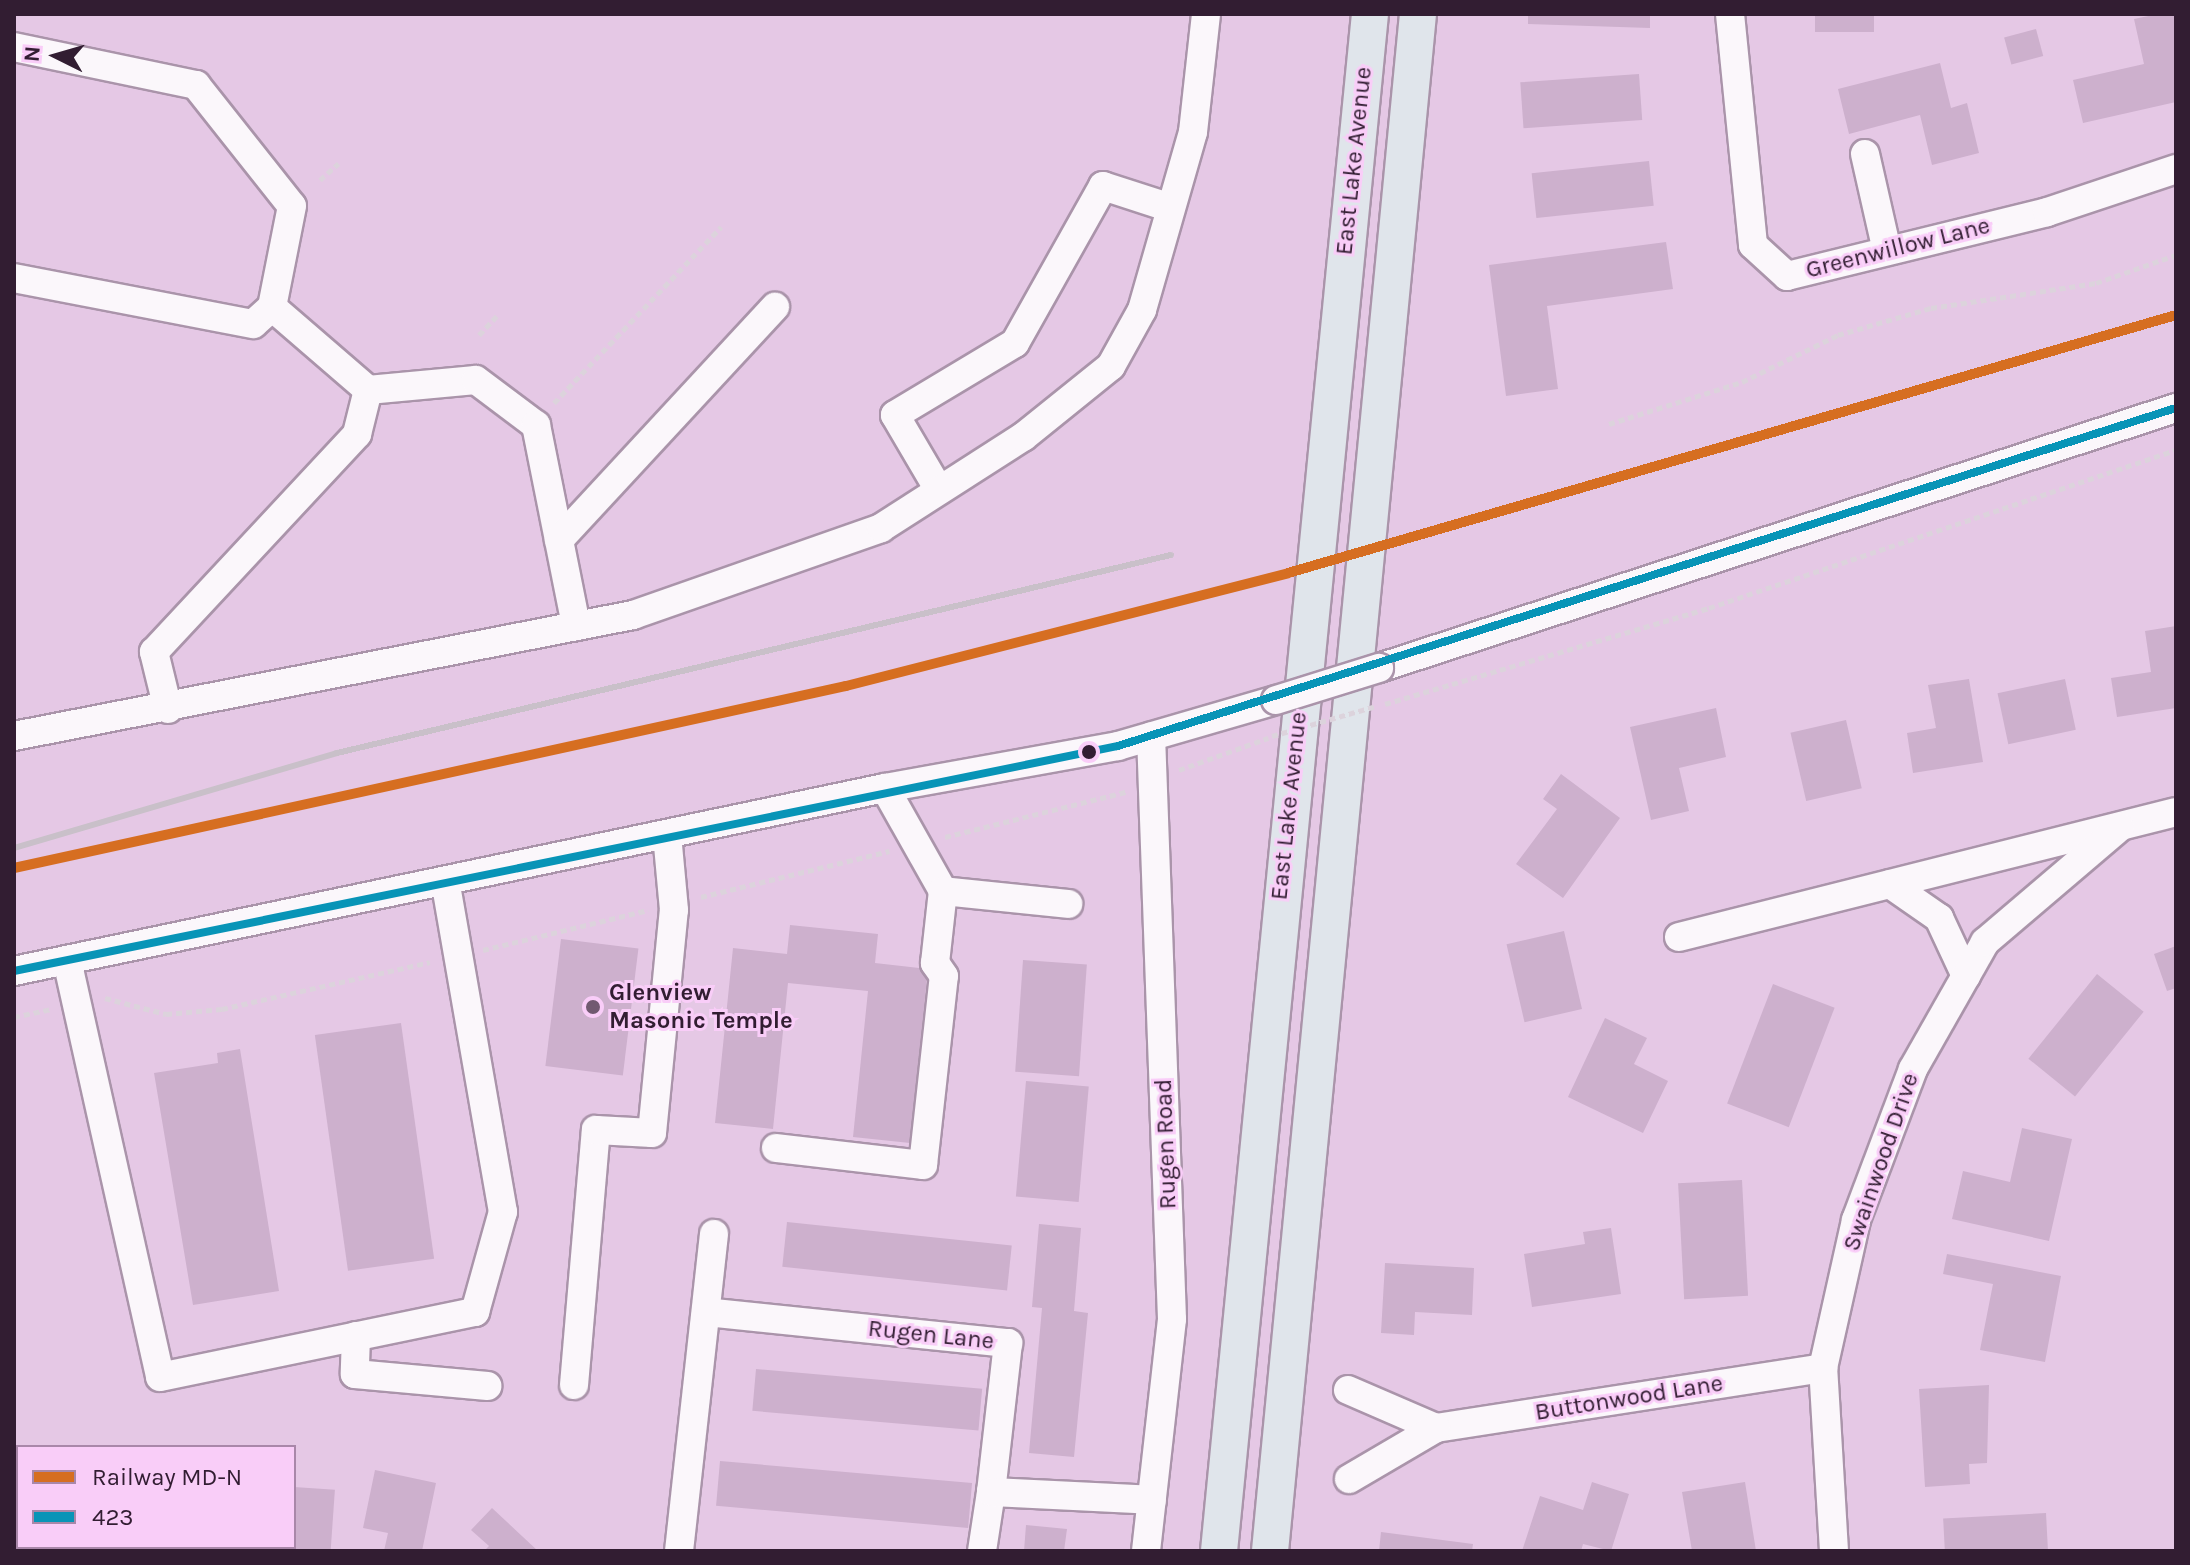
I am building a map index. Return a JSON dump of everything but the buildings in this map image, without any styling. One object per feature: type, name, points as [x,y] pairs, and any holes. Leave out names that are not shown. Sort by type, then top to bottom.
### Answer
[{"type":"main road","name":"East Lake Avenue","points":[[1219,1551],[1370,14]]},
{"type":"main road","name":"East Lake Avenue","points":[[1270,1551],[1418,14]]},
{"type":"street","points":[[14,736],[168,709],[576,626],[777,569],[881,528],[1023,437],[1111,366],[1142,310],[1193,132],[1206,14]]},
{"type":"street","name":"Greenwillow Lane","points":[[1730,14],[1753,245],[1787,276],[2047,212],[2176,169]]},
{"type":"street","points":[[14,47],[196,85],[292,206],[272,307],[253,324],[14,278]]},
{"type":"street","points":[[1865,154],[1887,251]]},
{"type":"street","points":[[939,490],[895,415],[1015,343],[1103,186],[1171,208]]},
{"type":"street","points":[[272,307],[368,390],[476,380],[536,425],[576,626]]},
{"type":"street","points":[[559,540],[775,307]]},
{"type":"street","points":[[168,709],[154,652],[357,434],[368,390]]},
{"type":"street","points":[[14,971],[885,788],[1151,736],[1379,668],[2176,408]]},
{"type":"street","name":"Rugen Road","points":[[1146,1551],[1172,1319],[1151,736]]},
{"type":"street","points":[[776,1148],[923,1165],[944,976],[935,963],[943,891],[885,788]]},
{"type":"street","name":"Swainwood Drive","points":[[1679,937],[2176,812]]},
{"type":"street","name":"Swainwood Drive","points":[[1834,1551],[1823,1368],[1856,1220],[1913,1069],[1985,942],[2120,827]]},
{"type":"street","points":[[574,1385],[596,1130],[652,1133],[673,904],[667,834]]},
{"type":"street","points":[[67,960],[160,1377],[475,1312],[503,1212],[445,881]]},
{"type":"street","points":[[1890,884],[1939,918],[1966,976]]},
{"type":"street","points":[[943,891],[1068,904]]},
{"type":"street","points":[[679,1551],[714,1234]]},
{"type":"street","name":"Rugen Lane","points":[[706,1312],[1008,1343],[982,1551]]},
{"type":"street","points":[[356,1336],[355,1374],[487,1386]]},
{"type":"street","name":"Buttonwood Lane","points":[[1349,1479],[1436,1428],[1823,1368]]},
{"type":"street","points":[[1348,1390],[1436,1428]]},
{"type":"street","points":[[991,1492],[1152,1500]]},
{"type":"path","points":[[320,180],[339,163]]},
{"type":"path","points":[[553,404],[721,227]]},
{"type":"path","points":[[1609,424],[1742,382],[1838,335],[1931,308],[2096,283],[2176,255]]},
{"type":"path","points":[[479,335],[497,316]]},
{"type":"path","points":[[1171,773],[1272,736],[1709,608],[2176,450]]},
{"type":"path","points":[[14,1017],[113,996],[166,1014],[222,1009],[458,956],[1125,792]]},
{"type":"railway","points":[[14,848],[337,753],[1171,555]]},
{"type":"rail line","name":"MD-N","points":[[14,868],[846,686],[1288,573],[2176,315]]},
{"type":"transit line","name":"423","points":[[14,971],[1118,746],[2176,408]]},
{"type":"place","name":"Glenview Masonic Temple","points":[[593,1007]]}]
